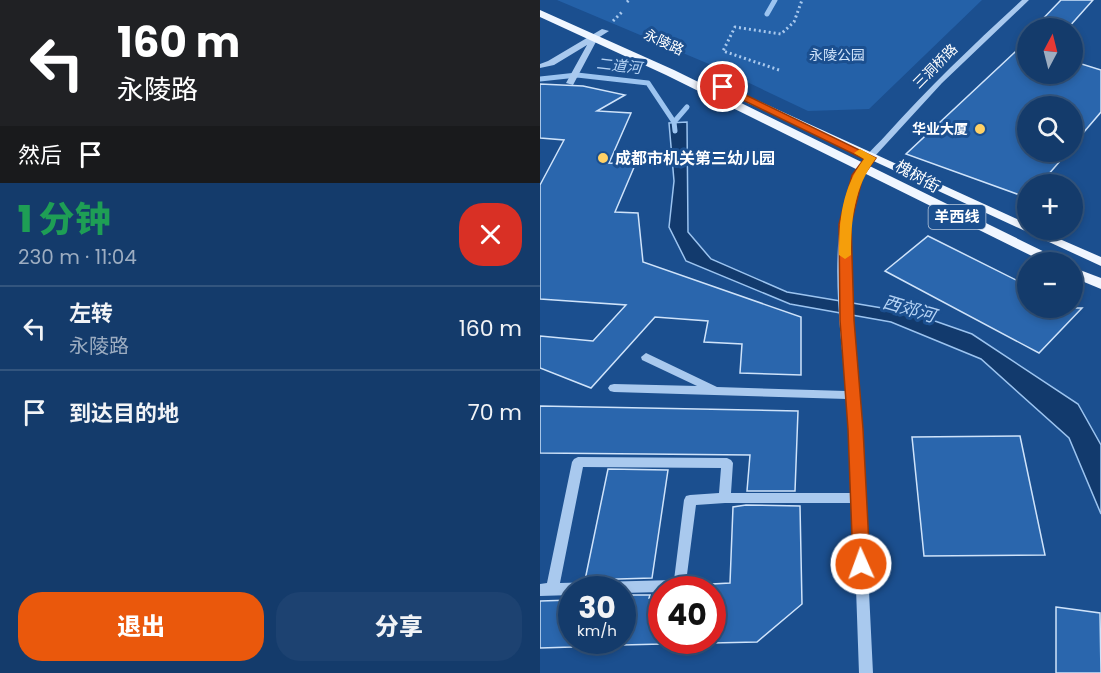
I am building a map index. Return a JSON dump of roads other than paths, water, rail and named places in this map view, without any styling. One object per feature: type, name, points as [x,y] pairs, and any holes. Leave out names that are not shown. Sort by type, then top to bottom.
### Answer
[{"type":"main road","name":"永陵路","points":[[540,3],[867,162]]},
{"type":"main road","name":"永陵路","points":[[540,13],[600,34]]},
{"type":"main road","name":"槐树街","points":[[867,162],[1017,224]]},
{"type":"main road","name":"槐树街","points":[[867,162],[953,216],[1032,252]]},
{"type":"main road","name":"槐树街","points":[[1052,240],[1101,262]]},
{"type":"main road","points":[[1083,276],[1101,284]]},
{"type":"street","name":"三洞桥路","points":[[867,162],[955,64],[1026,0]]},
{"type":"street","points":[[540,66],[551,63],[600,34]]},
{"type":"street","points":[[571,82],[600,34]]},
{"type":"street","points":[[866,673],[845,271],[848,208],[858,175],[867,162]]},
{"type":"street","points":[[646,357],[719,392]]},
{"type":"street","points":[[614,388],[853,395]]},
{"type":"street","points":[[725,498],[727,463],[578,462],[546,589],[680,586],[690,500],[858,498]]},
{"type":"waterway","points":[[767,14],[775,0]]},
{"type":"waterway","name":"二道河","points":[[540,79],[577,75],[648,83],[674,122]]},
{"type":"waterway","points":[[674,122],[687,107]]},
{"type":"waterway","name":"西郊河","points":[[674,122],[675,131]]},
{"type":"place","name":"华业大厦","points":[[980,129]]},
{"type":"place","name":"成都市机关第三幼儿园","points":[[603,158]]},
{"type":"park label","name":"永陵公园","points":[[837,55]]}]
